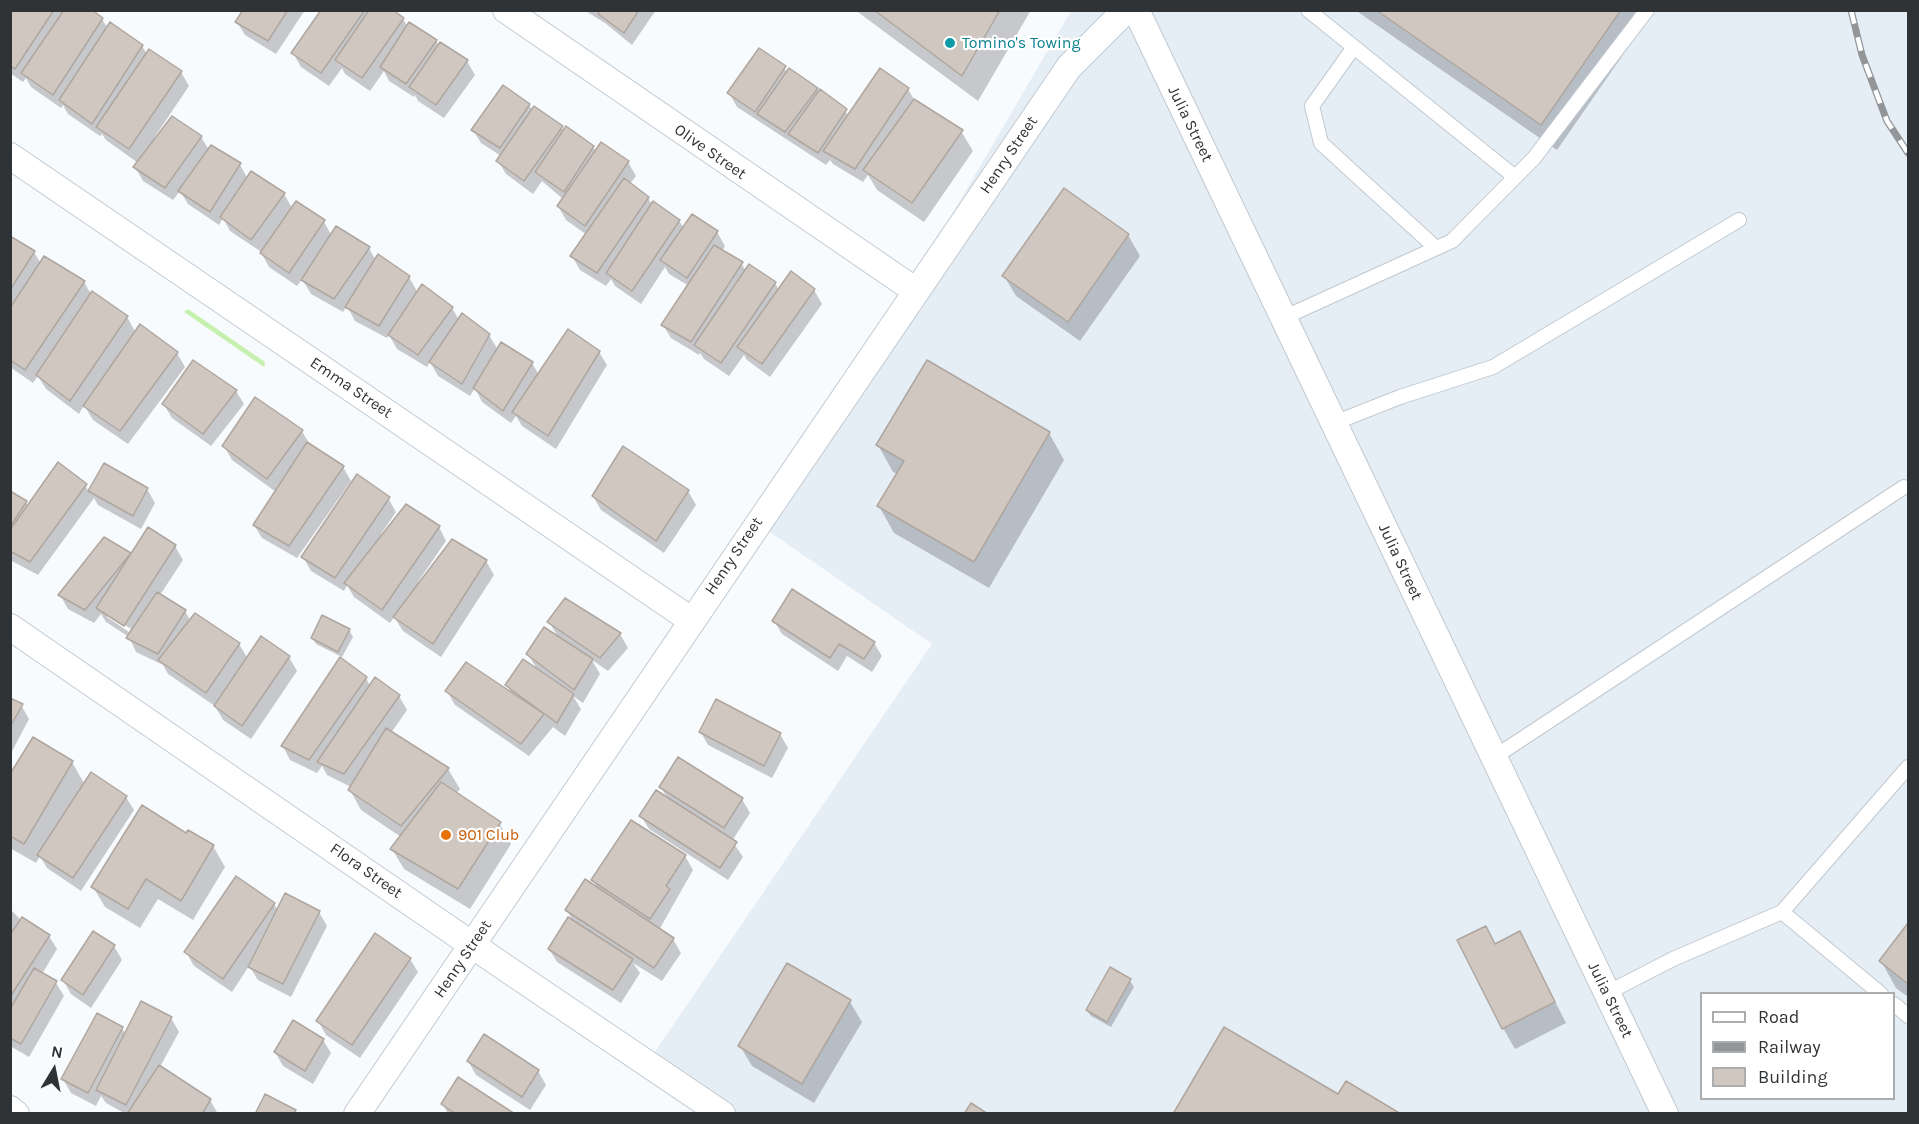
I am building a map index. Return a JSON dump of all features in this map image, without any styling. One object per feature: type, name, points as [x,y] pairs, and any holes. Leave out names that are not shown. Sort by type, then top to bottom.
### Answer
[{"type":"street","name":"Olive Street","points":[[506,10],[916,291]]},
{"type":"street","name":"Henry Street","points":[[357,1113],[1069,67],[1126,10]]},
{"type":"street","name":"Julia Street","points":[[1136,10],[1493,759],[1665,1113]]},
{"type":"street","name":"Emma Street","points":[[10,156],[691,620]]},
{"type":"street","name":"Flora Street","points":[[10,627],[722,1113]]},
{"type":"street","points":[[10,1109],[16,1113]]},
{"type":"lane","points":[[1308,10],[1515,177]]},
{"type":"lane","points":[[1283,318],[1452,241],[1534,158],[1647,10]]},
{"type":"lane","points":[[1354,47],[1312,106],[1322,143],[1436,248]]},
{"type":"lane","points":[[1334,423],[1400,397],[1493,367],[1739,220]]},
{"type":"lane","points":[[1493,759],[1904,487]]},
{"type":"lane","points":[[1607,993],[1673,958],[1782,912],[1908,767]]},
{"type":"lane","points":[[1782,912],[1880,992]]},
{"type":"lane","points":[[1895,1006],[1908,1016]]},
{"type":"shaded area","points":[[1071,11],[1908,11],[1908,1113],[702,1114],[642,1071],[932,644],[767,530]]},
{"type":"green space","points":[[188,309],[265,362],[264,367],[184,312]]},
{"type":"building","points":[[10,10],[54,10],[15,69],[10,66]]},
{"type":"building","points":[[64,10],[92,10],[103,18],[53,95],[21,73]]},
{"type":"building","points":[[243,10],[288,10],[268,41],[235,22]]},
{"type":"building","points":[[321,10],[365,10],[321,73],[291,53]]},
{"type":"building","points":[[369,10],[393,10],[404,18],[362,78],[335,60]]},
{"type":"building","points":[[600,10],[639,10],[624,33],[598,14]]},
{"type":"building","name":"Tomino's Towing","points":[[874,10],[1000,10],[962,76]]},
{"type":"building","points":[[1376,10],[1621,10],[1541,125]]},
{"type":"building","points":[[110,22],[143,45],[92,124],[59,100]]},
{"type":"building","points":[[409,22],[437,40],[406,84],[380,67]]},
{"type":"building","points":[[440,42],[468,60],[436,105],[409,87]]},
{"type":"building","points":[[759,48],[786,66],[755,112],[727,93]]},
{"type":"building","points":[[149,49],[182,71],[129,149],[96,127]]},
{"type":"building","points":[[789,68],[818,88],[785,132],[757,114]]},
{"type":"building","points":[[880,68],[909,88],[855,169],[823,151]]},
{"type":"building","points":[[503,85],[530,104],[500,148],[471,130]]},
{"type":"building","points":[[820,89],[847,109],[818,153],[788,134]]},
{"type":"building","points":[[914,99],[963,130],[912,203],[863,170]]},
{"type":"building","points":[[534,106],[563,126],[524,181],[496,161]]},
{"type":"building","points":[[172,116],[202,136],[165,188],[133,167]]},
{"type":"building","points":[[566,126],[594,146],[564,192],[535,172]]},
{"type":"building","points":[[601,142],[629,161],[585,226],[557,206]]},
{"type":"building","points":[[211,145],[241,163],[210,212],[178,191]]},
{"type":"building","points":[[251,171],[285,193],[251,240],[220,217]]},
{"type":"building","points":[[624,178],[649,197],[597,273],[570,256]]},
{"type":"building","points":[[1064,188],[1129,234],[1068,322],[1002,276]]},
{"type":"building","points":[[296,201],[325,220],[289,273],[260,253]]},
{"type":"building","points":[[653,201],[680,220],[632,291],[606,273]]},
{"type":"building","points":[[692,214],[718,231],[687,278],[660,260]]},
{"type":"building","points":[[336,226],[370,247],[334,299],[301,280]]},
{"type":"building","points":[[10,236],[35,251],[10,290]]},
{"type":"building","points":[[714,245],[743,262],[691,342],[661,325]]},
{"type":"building","points":[[378,254],[410,276],[379,326],[345,307]]},
{"type":"building","points":[[44,256],[85,281],[25,370],[10,360],[10,308]]},
{"type":"building","points":[[749,264],[776,282],[721,363],[694,345]]},
{"type":"building","points":[[791,271],[815,289],[762,364],[737,347]]},
{"type":"building","points":[[422,284],[453,307],[418,355],[388,335]]},
{"type":"building","points":[[92,291],[128,316],[70,401],[36,375]]},
{"type":"building","points":[[462,313],[490,334],[462,384],[429,362]]},
{"type":"building","points":[[140,324],[178,352],[120,431],[83,406]]},
{"type":"building","points":[[568,329],[600,351],[548,436],[512,412]]},
{"type":"building","points":[[501,342],[533,362],[503,411],[473,388]]},
{"type":"building","points":[[193,360],[237,390],[203,434],[162,404]]},
{"type":"building","points":[[927,360],[1050,432],[974,562],[877,506],[904,461],[876,445]]},
{"type":"building","points":[[255,397],[303,430],[267,479],[222,446]]},
{"type":"building","points":[[307,442],[344,466],[289,546],[253,525]]},
{"type":"building","points":[[623,446],[689,490],[656,541],[592,496]]},
{"type":"building","points":[[58,462],[87,484],[30,562],[10,551],[10,530]]},
{"type":"building","points":[[104,463],[148,488],[133,516],[88,491]]},
{"type":"building","points":[[357,474],[390,497],[335,578],[301,557]]},
{"type":"building","points":[[10,491],[27,501],[10,527]]},
{"type":"building","points":[[406,504],[440,526],[382,610],[344,583]]},
{"type":"building","points":[[148,527],[176,545],[124,626],[96,608]]},
{"type":"building","points":[[104,537],[131,553],[85,610],[58,595]]},
{"type":"building","points":[[452,539],[487,560],[433,644],[393,617]]},
{"type":"building","points":[[792,589],[875,642],[864,659],[839,644],[830,658],[772,621]]},
{"type":"building","points":[[157,592],[186,610],[158,654],[126,638]]},
{"type":"building","points":[[565,598],[621,633],[600,658],[547,622]]},
{"type":"building","points":[[195,613],[240,643],[206,693],[158,660]]},
{"type":"building","points":[[322,615],[350,629],[338,652],[311,638]]},
{"type":"building","points":[[544,627],[593,659],[574,690],[526,654]]},
{"type":"building","points":[[261,636],[290,656],[242,726],[214,706]]},
{"type":"building","points":[[340,657],[367,677],[309,760],[281,746]]},
{"type":"building","points":[[523,659],[574,694],[557,723],[505,685]]},
{"type":"building","points":[[466,662],[544,714],[521,744],[445,691]]},
{"type":"building","points":[[375,677],[400,695],[344,774],[317,762]]},
{"type":"building","points":[[10,698],[23,704],[10,727]]},
{"type":"building","points":[[716,699],[781,733],[764,766],[699,732]]},
{"type":"building","points":[[386,728],[449,768],[401,826],[348,790]]},
{"type":"building","points":[[33,737],[73,761],[24,844],[10,836],[10,774]]},
{"type":"building","points":[[678,757],[743,798],[724,828],[659,787]]},
{"type":"building","points":[[91,772],[127,796],[73,878],[37,855]]},
{"type":"building","name":"901 Club","points":[[441,782],[501,822],[458,889],[390,849]]},
{"type":"building","points":[[656,790],[737,842],[720,868],[639,816]]},
{"type":"building","points":[[142,805],[186,833],[188,830],[214,845],[181,901],[146,879],[128,909],[91,887]]},
{"type":"building","points":[[631,820],[686,855],[666,886],[670,889],[650,919],[591,880]]},
{"type":"building","points":[[236,876],[275,903],[223,979],[184,952]]},
{"type":"building","points":[[585,879],[674,938],[654,968],[565,910]]},
{"type":"building","points":[[285,893],[320,911],[283,984],[248,967]]},
{"type":"building","points":[[22,917],[50,935],[10,997],[10,935]]},
{"type":"building","points":[[568,917],[633,959],[613,990],[548,949]]},
{"type":"building","points":[[1908,923],[1908,984],[1879,961]]},
{"type":"building","points":[[1486,926],[1495,944],[1520,931],[1555,1002],[1502,1029],[1457,940]]},
{"type":"building","points":[[93,931],[115,945],[83,995],[61,980]]},
{"type":"building","points":[[375,933],[411,958],[352,1045],[316,1021]]},
{"type":"building","points":[[787,963],[851,1000],[802,1084],[738,1046]]},
{"type":"building","points":[[1110,967],[1131,979],[1107,1022],[1086,1010]]},
{"type":"building","points":[[34,968],[57,981],[21,1044],[10,1038],[10,1009]]},
{"type":"building","points":[[141,1001],[172,1017],[126,1105],[96,1090]]},
{"type":"building","points":[[97,1013],[123,1027],[88,1093],[61,1079]]},
{"type":"building","points":[[293,1020],[324,1039],[305,1071],[274,1052]]},
{"type":"building","points":[[1224,1027],[1338,1094],[1346,1081],[1401,1114],[1173,1114]]},
{"type":"building","points":[[484,1034],[539,1070],[522,1097],[467,1061]]},
{"type":"building","points":[[159,1065],[211,1099],[202,1114],[127,1114]]},
{"type":"building","points":[[458,1077],[515,1114],[456,1114],[441,1104]]},
{"type":"building","points":[[265,1094],[296,1110],[294,1114],[255,1114]]},
{"type":"building","points":[[971,1103],[988,1114],[964,1114]]},
{"type":"railway","points":[[1851,10],[1862,55],[1887,121],[1908,153]]},
{"type":"place","name":"Tomino's Towing","points":[[950,43]]},
{"type":"place","name":"901 Club","points":[[446,835]]}]
